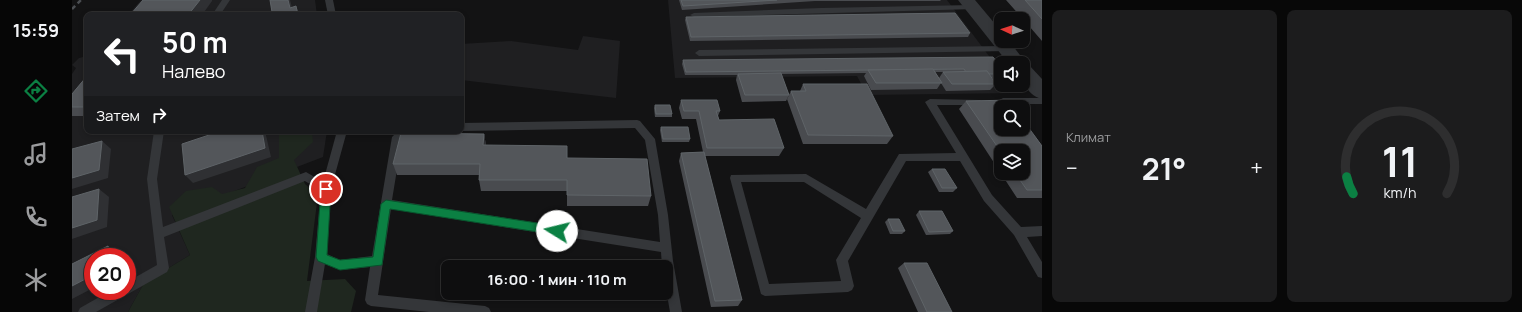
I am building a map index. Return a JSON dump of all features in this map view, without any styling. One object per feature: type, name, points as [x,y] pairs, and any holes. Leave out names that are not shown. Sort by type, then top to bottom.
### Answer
[{"type":"street","points":[[969,4],[1012,56]]},
{"type":"street","points":[[1030,77],[1042,92]]},
{"type":"lane","points":[[218,12],[226,0]]},
{"type":"lane","points":[[329,0],[331,12]]},
{"type":"lane","points":[[694,15],[969,4]]},
{"type":"lane","points":[[699,53],[1006,49]]},
{"type":"lane","points":[[1042,101],[930,102],[988,198],[1018,232],[1042,273]]},
{"type":"lane","points":[[464,127],[637,124],[650,139],[663,215],[666,248],[676,312]]},
{"type":"lane","points":[[136,283],[163,268],[152,179],[159,134]]},
{"type":"lane","points":[[310,312],[321,257],[326,189],[341,134]]},
{"type":"lane","points":[[401,134],[398,137],[371,300],[486,312]]},
{"type":"lane","points":[[868,216],[806,178],[735,178],[765,290],[848,286],[842,260],[903,157],[963,157]]},
{"type":"lane","points":[[158,234],[306,176],[326,189]]},
{"type":"lane","points":[[386,204],[666,248]]},
{"type":"lane","points":[[1018,232],[1042,231]]},
{"type":"lane","points":[[321,257],[340,265],[378,261]]},
{"type":"lane","points":[[84,312],[106,300]]},
{"type":"shaded area","points":[[141,0],[315,0],[317,12],[131,12]]},
{"type":"shaded area","points":[[668,0],[947,0],[994,63],[994,92],[1016,93],[867,95],[857,76],[675,78]]},
{"type":"shaded area","points":[[583,36],[620,41],[616,98],[464,80],[464,44],[511,41],[578,50]]},
{"type":"shaded area","points":[[84,57],[84,134],[327,134],[323,157],[172,215],[190,255],[144,283],[136,298],[136,248],[84,248],[84,300],[135,300],[128,312],[72,312],[72,74],[76,68],[72,65],[79,58]]},
{"type":"shaded area","points":[[279,134],[312,134],[313,142],[294,160],[305,184],[318,195],[307,281],[345,279],[356,291],[351,312],[128,312],[136,300],[144,283],[190,255],[169,207],[186,191],[212,187],[222,194],[245,188],[257,167],[279,158]]},
{"type":"building","points":[[143,0],[200,0],[190,12],[133,12]]},
{"type":"building","points":[[270,0],[288,0],[290,8],[296,6],[297,12],[272,12]]},
{"type":"building","points":[[681,0],[777,0],[683,6]]},
{"type":"building","points":[[1025,0],[1042,0],[1042,19]]},
{"type":"building","points":[[955,13],[970,33],[691,37],[686,17]]},
{"type":"building","points":[[993,57],[994,74],[989,74],[987,71],[966,72],[964,69],[686,72],[683,60]]},
{"type":"building","points":[[933,69],[942,83],[876,83],[868,70]]},
{"type":"building","points":[[987,71],[994,81],[994,84],[952,84],[943,72]]},
{"type":"building","points":[[781,73],[789,95],[745,95],[738,74]]},
{"type":"building","points":[[84,80],[84,107],[72,107],[72,94]]},
{"type":"building","points":[[803,84],[867,84],[893,136],[808,135],[791,91],[806,91]]},
{"type":"building","points":[[681,100],[717,100],[720,111],[716,111],[719,120],[774,119],[784,148],[707,148],[699,111],[684,111]]},
{"type":"building","points":[[994,100],[994,136],[1030,136],[1030,130],[1042,146],[1042,190],[1027,190],[1020,180],[1030,180],[1030,144],[996,144],[966,101]]},
{"type":"building","points":[[655,105],[670,105],[672,114],[656,114]]},
{"type":"building","points":[[661,127],[688,127],[690,139],[663,139]]},
{"type":"building","points":[[212,134],[263,134],[265,148],[185,175],[182,144]]},
{"type":"building","points":[[401,134],[484,134],[483,145],[567,146],[567,158],[647,159],[651,196],[567,195],[567,180],[479,180],[480,164],[393,164]]},
{"type":"building","points":[[102,141],[99,170],[72,178],[72,149]]},
{"type":"building","points":[[704,152],[742,300],[715,301],[681,153]]},
{"type":"building","points":[[932,169],[945,169],[957,188],[942,188]]},
{"type":"building","points":[[99,189],[97,220],[72,228],[72,197]]},
{"type":"building","points":[[919,211],[942,211],[953,231],[929,232]]},
{"type":"building","points":[[888,219],[899,219],[905,231],[893,231]]},
{"type":"building","points":[[84,258],[84,280],[72,286],[72,264]]},
{"type":"building","points":[[904,263],[927,263],[952,312],[927,312]]},
{"type":"railway","points":[[72,9],[81,0]]},
{"type":"route","points":[[326,189],[321,257],[340,265],[378,261],[386,204],[557,231]]}]
